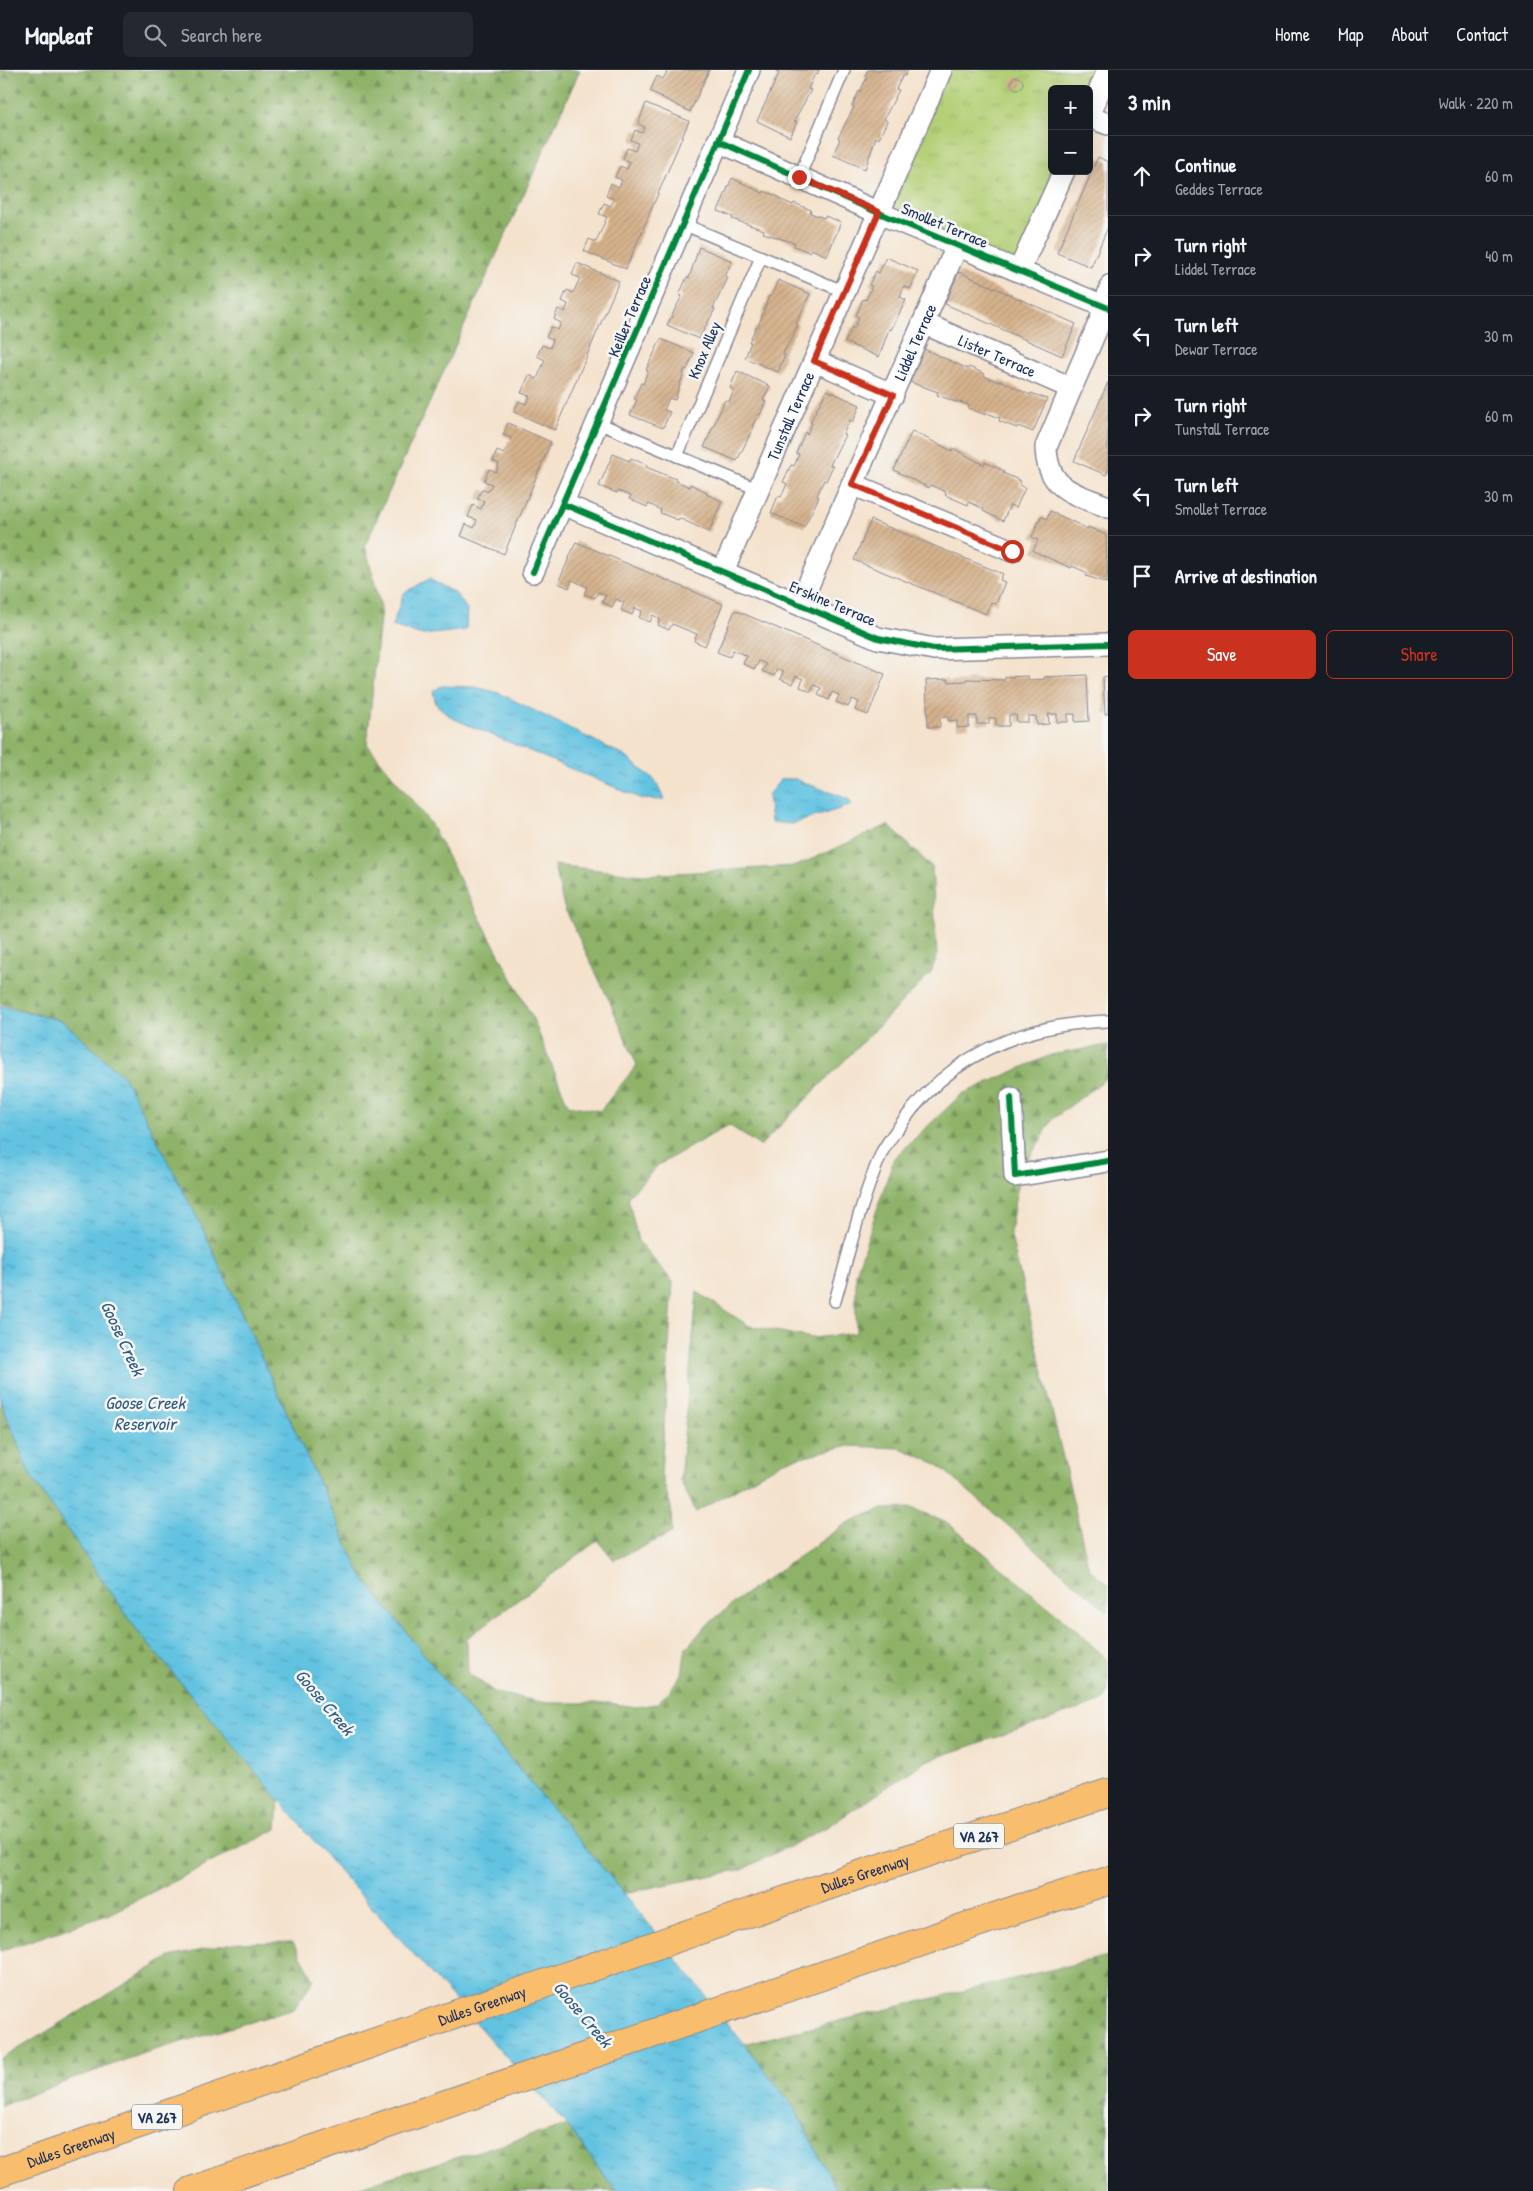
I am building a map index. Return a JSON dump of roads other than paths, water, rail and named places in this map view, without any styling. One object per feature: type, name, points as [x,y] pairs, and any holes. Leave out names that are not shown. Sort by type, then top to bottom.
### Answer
[{"type":"highway","name":"Dulles Greenway","points":[[0,2172],[850,1878],[1108,1793]]},
{"type":"highway","points":[[191,2191],[881,1955],[1108,1881]]},
{"type":"street","name":"Keiller Terrace","points":[[533,572],[749,70]]},
{"type":"street","name":"Tunstall Terrace","points":[[723,571],[941,70]]},
{"type":"street","points":[[1093,106],[1108,70]]},
{"type":"street","points":[[1093,118],[1108,124]]},
{"type":"street","name":"Smollet Terrace","points":[[718,141],[957,246],[1104,306]]},
{"type":"street","points":[[1019,271],[1062,175]]},
{"type":"street","name":"Liddel Terrace","points":[[800,604],[957,246]]},
{"type":"street","points":[[1104,306],[1046,447],[1046,463],[1054,479],[1064,488],[1108,506]]},
{"type":"street","name":"Lister Terrace","points":[[923,323],[1071,388]]},
{"type":"street","points":[[814,361],[893,395]]},
{"type":"street","points":[[852,484],[1012,551]]},
{"type":"street","name":"Erskine Terrace","points":[[563,504],[878,638],[934,649],[1108,644]]},
{"type":"street","points":[[1011,1098],[1015,1176],[1108,1161]]},
{"type":"lane","points":[[799,177],[844,70]]},
{"type":"lane","points":[[683,224],[845,292]]},
{"type":"lane","name":"Knox Alley","points":[[677,456],[761,257]]},
{"type":"lane","points":[[1104,306],[1108,281]]},
{"type":"lane","points":[[598,423],[757,490]]},
{"type":"lane","points":[[835,1302],[866,1195],[883,1150],[915,1104],[953,1070],[988,1048],[1024,1033],[1083,1022],[1108,1021]]},
{"type":"water","points":[[429,579],[455,593],[467,609],[466,630],[423,635],[392,626],[404,593]]},
{"type":"water","points":[[442,686],[475,687],[499,693],[625,756],[655,780],[664,800],[642,799],[452,718],[436,704],[433,691]]},
{"type":"water","points":[[781,779],[795,779],[848,799],[852,805],[792,824],[771,822],[768,795]]},
{"type":"water","name":"Goose Creek Reservoir","points":[[0,1006],[63,1021],[124,1077],[202,1227],[361,1575],[456,1695],[624,1893],[794,2107],[837,2191],[616,2191],[567,2125],[341,1873],[139,1633],[30,1475],[0,1399]]},
{"type":"water label","name":"Goose Creek","points":[[123,1338]]},
{"type":"water label","name":"Goose Creek","points":[[325,1702]]},
{"type":"water label","name":"Goose Creek","points":[[583,2014]]}]
